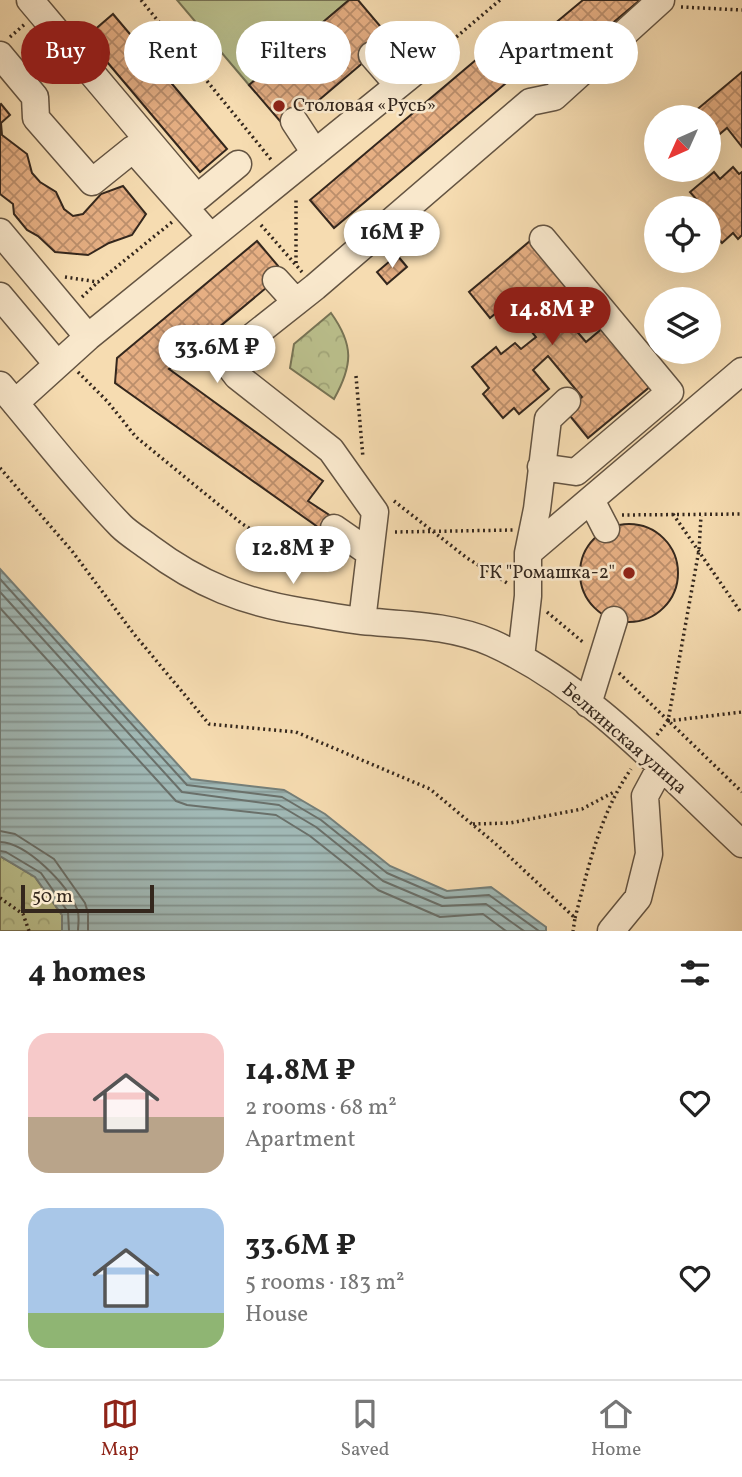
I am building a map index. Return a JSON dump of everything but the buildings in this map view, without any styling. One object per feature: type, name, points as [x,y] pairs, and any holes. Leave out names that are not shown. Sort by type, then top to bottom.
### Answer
[{"type":"street","points":[[362,621],[356,538],[375,512],[331,450],[237,376],[224,359],[305,294],[530,102],[554,97],[660,0]]},
{"type":"street","points":[[29,11],[197,198],[238,164]]},
{"type":"street","points":[[5,46],[35,97],[36,118],[92,182],[133,149],[211,236]]},
{"type":"street","points":[[8,394],[60,362],[398,85]]},
{"type":"street","points":[[294,121],[315,153]]},
{"type":"street","points":[[0,232],[88,337]]},
{"type":"street","points":[[541,467],[576,472],[670,392],[543,239]]},
{"type":"street","points":[[286,272],[305,294]]},
{"type":"street","points":[[0,296],[60,362]]},
{"type":"street","points":[[531,542],[599,515],[742,371]]},
{"type":"street","name":"Белкинская улица","points":[[8,394],[123,527],[168,561],[209,586],[292,611],[362,621],[410,623],[452,631],[488,641],[521,657],[587,704],[742,844]]},
{"type":"street","points":[[521,657],[531,542],[548,419],[567,401]]},
{"type":"street","points":[[587,704],[614,620]]},
{"type":"street","points":[[611,931],[638,898],[649,854],[645,796],[652,760]]},
{"type":"path","points":[[141,0],[260,146]]},
{"type":"path","points":[[460,34],[500,0]]},
{"type":"path","points":[[660,0],[672,6],[742,10]]},
{"type":"path","points":[[5,46],[29,11]]},
{"type":"path","points":[[286,272],[296,179],[291,172]]},
{"type":"path","points":[[246,209],[286,272],[305,294]]},
{"type":"path","points":[[34,272],[98,282],[187,210]]},
{"type":"path","points":[[60,362],[107,401],[136,437],[241,523],[270,541],[304,543],[430,530],[531,542]]},
{"type":"path","points":[[356,376],[363,458]]},
{"type":"path","points":[[0,468],[72,551],[134,634],[209,724],[296,732],[430,789],[575,918]]},
{"type":"path","points":[[387,491],[394,501],[430,530],[467,558],[527,596],[603,659],[742,792]]},
{"type":"path","points":[[673,514],[740,611]]},
{"type":"path","points":[[599,515],[742,514]]},
{"type":"path","points":[[472,824],[510,823],[582,809],[616,791],[652,760],[668,721],[699,550],[701,516]]},
{"type":"path","points":[[668,721],[742,712]]},
{"type":"path","points":[[573,931],[596,838],[616,791]]},
{"type":"path","points":[[0,898],[23,914],[29,931]]},
{"type":"green space","points":[[177,0],[349,0],[324,21],[236,21],[236,70],[222,53],[222,21],[195,21]]},
{"type":"green space","points":[[331,313],[344,335],[348,355],[345,376],[334,399],[290,368],[294,344]]},
{"type":"green space","points":[[0,856],[35,877],[62,915],[62,931],[0,931]]},
{"type":"water","points":[[0,569],[191,779],[284,790],[325,814],[390,866],[447,891],[491,887],[546,927],[546,931],[62,931],[62,915],[35,877],[0,856]]},
{"type":"place","name":"Столовая «Русь»","points":[[279,106]]},
{"type":"place","name":"ГК \"Ромашка-2\"","points":[[629,573]]}]
